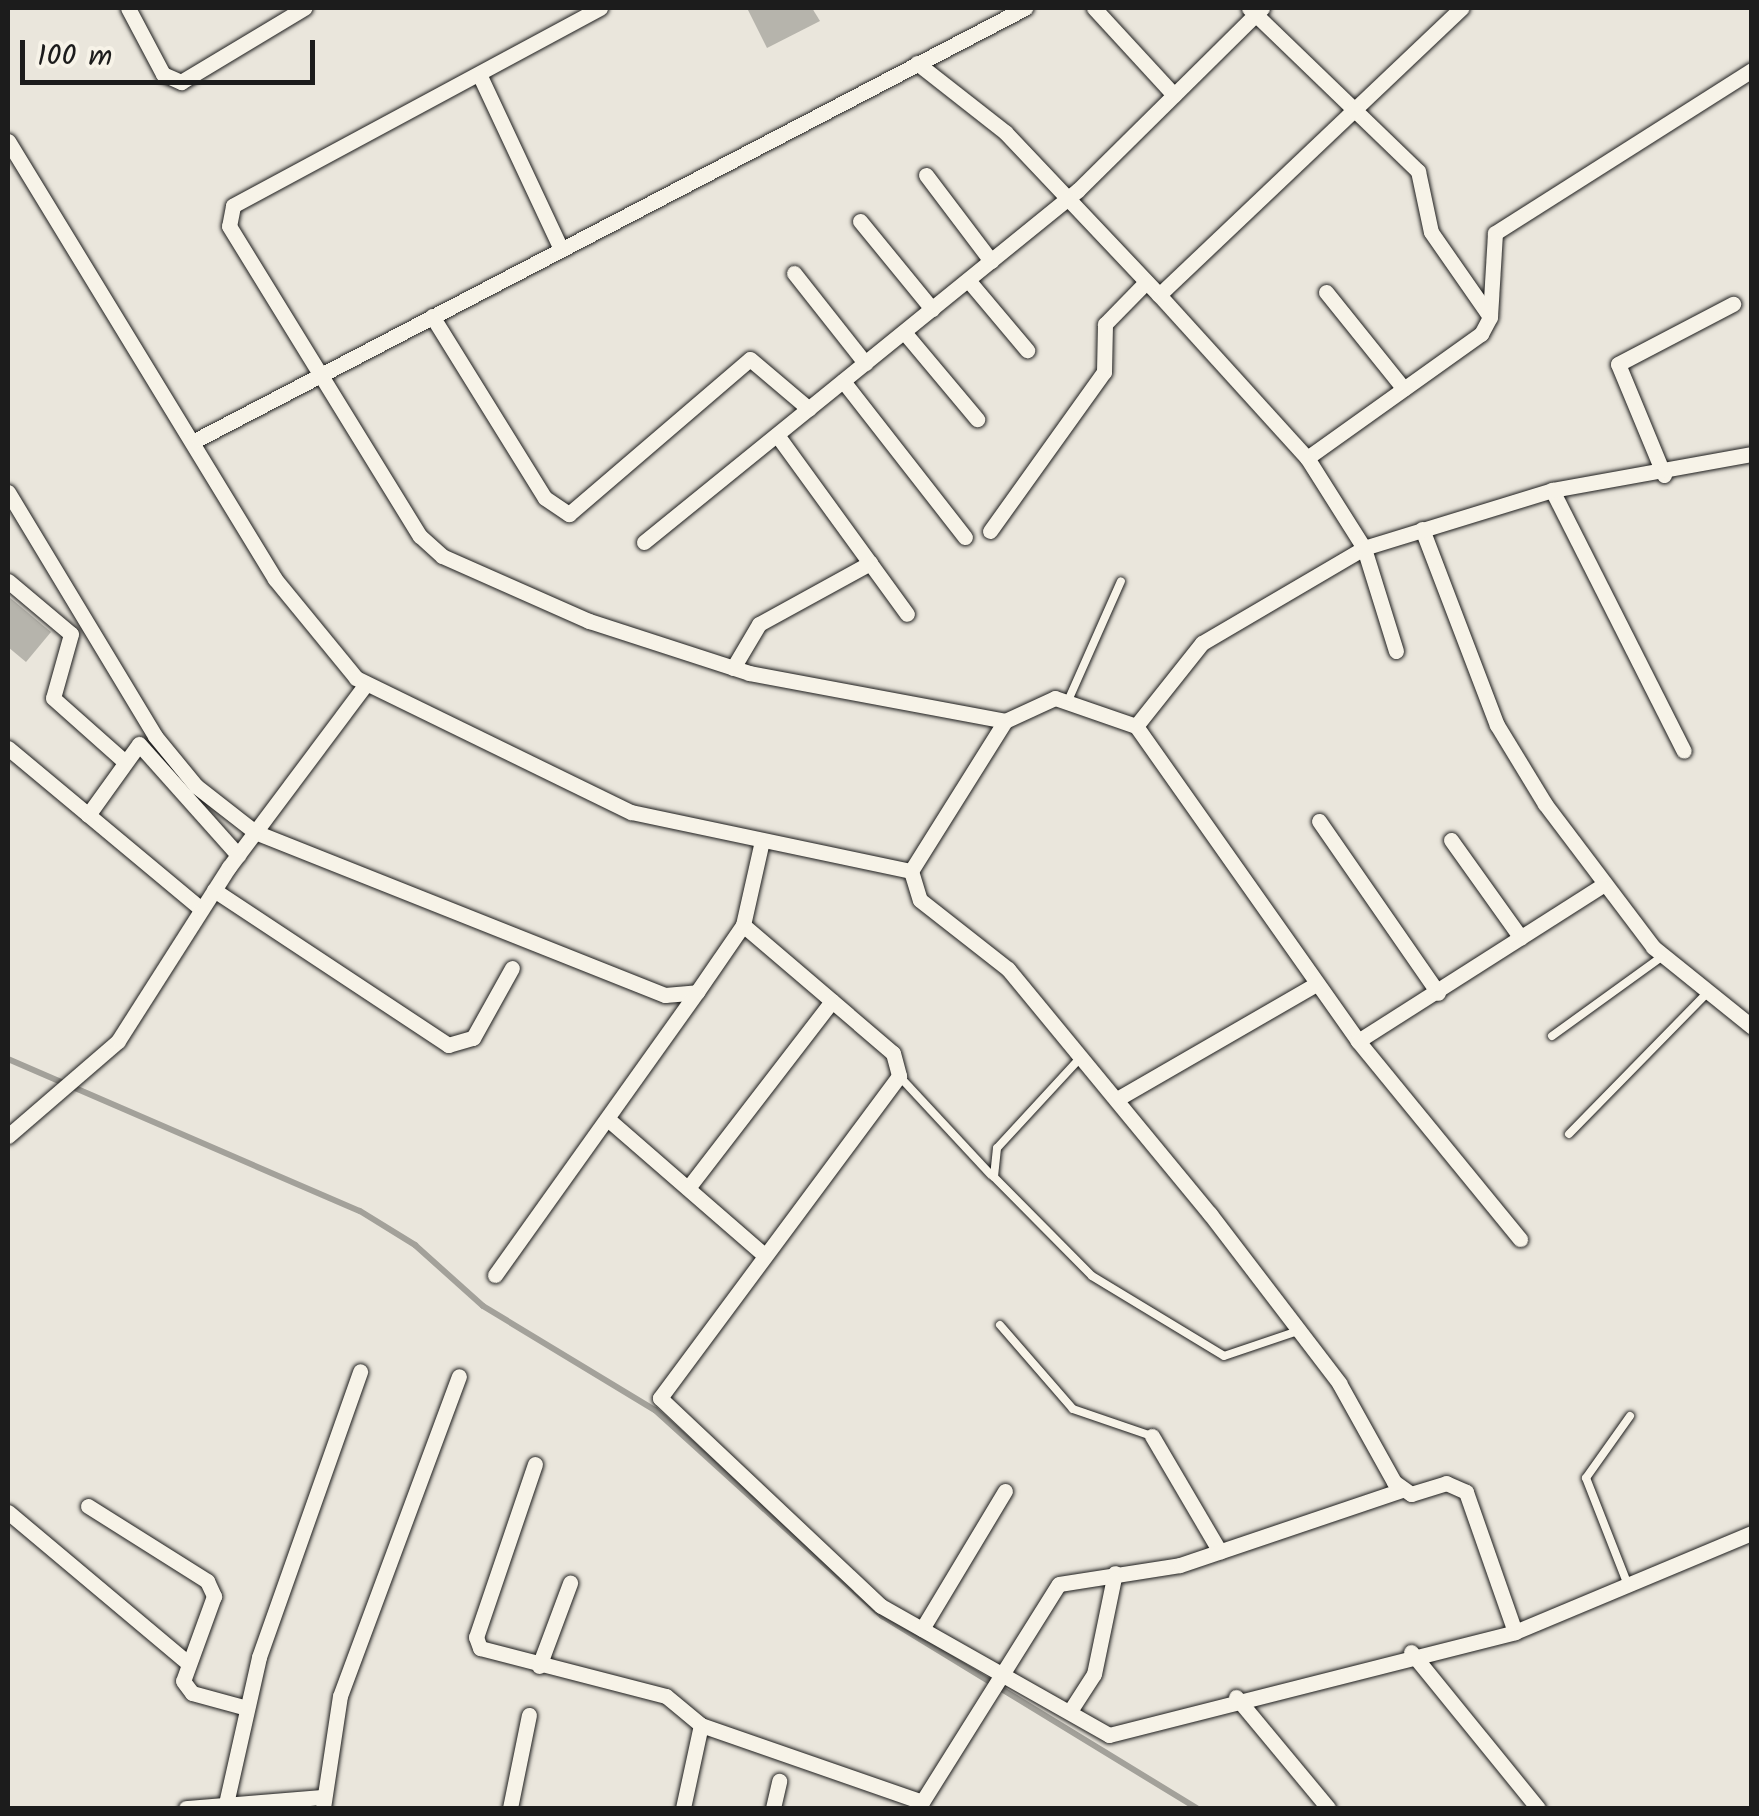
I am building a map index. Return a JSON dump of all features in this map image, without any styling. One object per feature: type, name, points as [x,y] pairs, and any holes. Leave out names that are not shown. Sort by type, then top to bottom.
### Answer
[{"type":"street","points":[[128,8],[163,74],[181,82],[304,8]]},
{"type":"street","points":[[600,8],[233,206],[229,226],[317,376],[442,556],[589,621],[733,668],[1005,721]]},
{"type":"street","points":[[198,438],[1025,8]]},
{"type":"street","points":[[1094,8],[1174,96]]},
{"type":"street","points":[[1160,296],[1352,106],[1462,8]]},
{"type":"street","points":[[644,542],[1065,201],[1256,10],[1418,171],[1431,232],[1490,317]]},
{"type":"street","points":[[917,64],[1006,132],[1065,201],[1160,296],[1307,458],[1364,548],[1396,651]]},
{"type":"street","points":[[1307,458],[1404,389],[1490,317],[1495,232],[1752,70]]},
{"type":"street","points":[[479,74],[560,250]]},
{"type":"street","points":[[8,143],[198,438],[275,579],[365,685],[631,812],[911,872]]},
{"type":"street","points":[[926,175],[991,261]]},
{"type":"street","points":[[860,222],[932,309]]},
{"type":"street","points":[[794,273],[865,363]]},
{"type":"street","points":[[968,280],[1027,350]]},
{"type":"street","points":[[990,531],[1104,372],[1105,324],[1146,282]]},
{"type":"street","points":[[1326,292],[1404,389]]},
{"type":"street","points":[[1664,475],[1618,364],[1733,304]]},
{"type":"street","points":[[432,316],[545,498],[569,514],[750,359],[808,409]]},
{"type":"street","points":[[904,332],[977,419]]},
{"type":"street","points":[[843,381],[965,537]]},
{"type":"street","points":[[777,435],[907,614]]},
{"type":"street","points":[[1136,726],[1202,643],[1364,548],[1552,490],[1664,475],[1752,454]]},
{"type":"street","points":[[1552,490],[1684,750]]},
{"type":"street","points":[[8,492],[148,727],[196,786],[255,832],[524,946],[665,995],[697,992]]},
{"type":"street","points":[[8,528],[22,516]]},
{"type":"street","points":[[1422,529],[1498,725],[1600,886],[1705,995],[1752,1027]]},
{"type":"street","points":[[733,668],[760,624],[783,606],[870,563]]},
{"type":"street","points":[[8,581],[71,634],[52,698],[124,760]]},
{"type":"street","points":[[8,1136],[38,1103],[118,1041],[201,908],[365,685]]},
{"type":"street","points":[[1402,1490],[1298,1331],[1082,1056],[994,955],[920,900],[911,872],[1005,721],[1055,698],[1136,726],[1358,1041],[1520,1239]]},
{"type":"street","points":[[88,815],[124,760],[142,746],[238,855]]},
{"type":"street","points":[[8,748],[201,908]]},
{"type":"street","points":[[1319,821],[1438,993]]},
{"type":"street","points":[[1451,840],[1521,938]]},
{"type":"street","points":[[495,1274],[610,1121],[744,926],[762,841]]},
{"type":"street","points":[[1358,1041],[1600,886]]},
{"type":"street","points":[[214,890],[448,1045],[472,1038],[512,968]]},
{"type":"street","points":[[744,926],[893,1053],[899,1076],[684,1356],[662,1403],[854,1584],[922,1629],[1072,1708],[1109,1735],[1411,1652],[1515,1632],[1629,1589],[1752,1533]]},
{"type":"street","points":[[1117,1099],[1316,984]]},
{"type":"street","points":[[688,1188],[832,1000]]},
{"type":"street","points":[[610,1121],[763,1254]]},
{"type":"street","points":[[226,1807],[247,1708],[360,1371]]},
{"type":"street","points":[[186,1808],[323,1803],[340,1696],[459,1376]]},
{"type":"street","points":[[1152,1436],[1220,1552]]},
{"type":"street","points":[[535,1464],[476,1637],[490,1654],[666,1696],[701,1726],[922,1805],[1059,1584],[1220,1552],[1402,1490],[1446,1483],[1466,1492],[1515,1632]]},
{"type":"street","points":[[922,1629],[1005,1491]]},
{"type":"street","points":[[88,1506],[213,1589],[183,1681],[192,1693],[247,1708]]},
{"type":"street","points":[[8,1512],[190,1664]]},
{"type":"street","points":[[1072,1708],[1094,1674],[1115,1572]]},
{"type":"street","points":[[540,1666],[570,1583]]},
{"type":"street","points":[[1411,1652],[1538,1808]]},
{"type":"street","points":[[1236,1697],[1328,1808]]},
{"type":"street","points":[[510,1808],[529,1716]]},
{"type":"street","points":[[684,1808],[701,1726]]},
{"type":"street","points":[[774,1808],[779,1781]]},
{"type":"lane","points":[[1068,702],[1122,581]]},
{"type":"lane","points":[[1552,1036],[1664,956]]},
{"type":"lane","points":[[1569,1134],[1705,995]]},
{"type":"lane","points":[[994,1177],[997,1148],[1082,1056]]},
{"type":"lane","points":[[899,1076],[1092,1276],[1224,1356],[1298,1331]]},
{"type":"lane","points":[[1000,1325],[1074,1409],[1152,1436]]},
{"type":"lane","points":[[1629,1589],[1586,1478],[1630,1416]]},
{"type":"building","points":[[747,8],[812,8],[820,21],[767,48]]},
{"type":"building","points":[[8,596],[51,632],[26,662],[8,647]]},
{"type":"waterway","points":[[8,1059],[360,1211],[415,1245],[483,1306],[655,1410],[882,1616],[1197,1808]]}]
